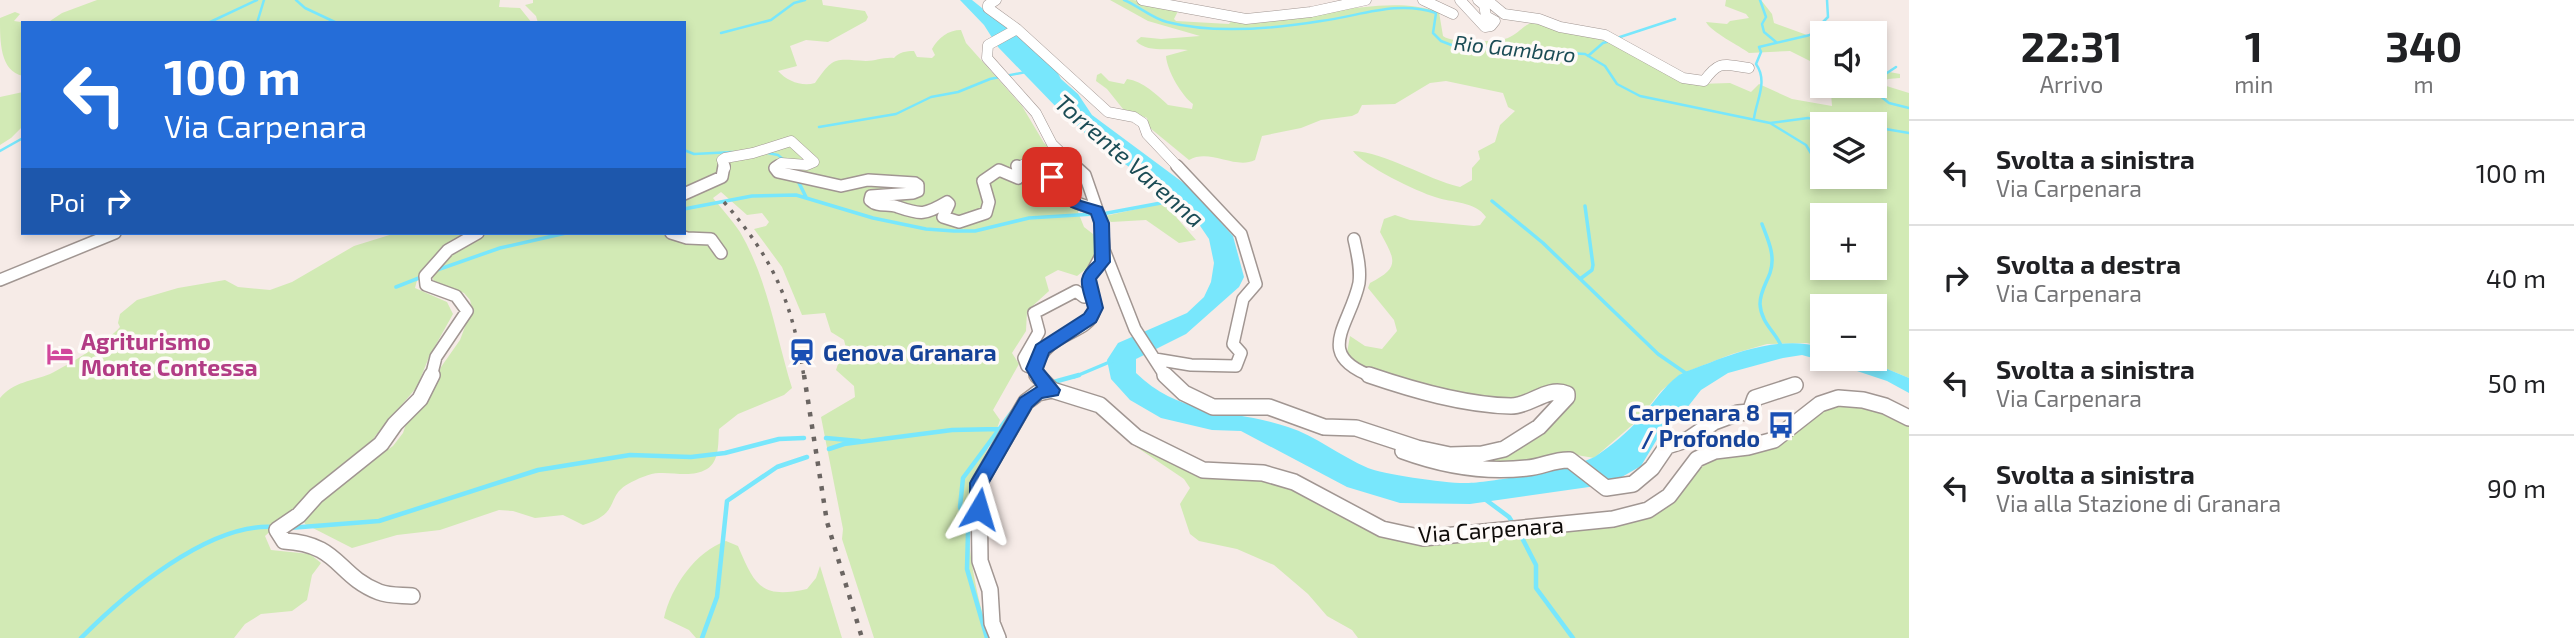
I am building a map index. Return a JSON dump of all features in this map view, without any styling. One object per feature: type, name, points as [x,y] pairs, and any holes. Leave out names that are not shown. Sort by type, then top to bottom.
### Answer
[{"type":"street","points":[[996,0],[988,5],[988,8],[1108,113],[1133,117],[1198,176]]},
{"type":"street","points":[[1142,0],[1246,19],[1311,12],[1366,0]]},
{"type":"street","points":[[1423,0],[1452,14]]},
{"type":"street","points":[[1460,0],[1479,22],[1485,27],[1491,26],[1495,21],[1486,16],[1483,5],[1478,0]]},
{"type":"street","points":[[1487,0],[1504,14],[1518,19],[1539,19],[1560,27],[1605,35],[1688,79],[1704,81],[1715,66],[1720,64],[1749,68]]},
{"type":"street","points":[[998,638],[992,623],[990,590],[980,561],[979,483],[1026,402],[1038,393],[1043,381],[1042,349],[1094,314],[1096,308],[1088,279],[1090,273],[1102,262],[1104,250],[1102,223],[1085,175],[1052,144],[1036,113],[987,58],[986,50],[992,41],[1016,30]]},
{"type":"street","points":[[1147,129],[1147,134],[1241,234],[1256,284],[1243,299],[1233,344],[1241,353],[1236,366],[1191,365],[1155,359]]},
{"type":"street","points":[[686,193],[722,177],[725,169],[722,160],[725,158],[791,141],[814,162],[807,165],[784,162],[775,168],[778,172],[841,186],[868,180],[915,183],[919,188],[912,194],[880,194],[872,196],[870,200],[880,205],[900,207],[904,211],[921,214],[947,202],[950,204],[943,217],[949,221],[968,222],[986,214],[989,202],[983,181],[999,170],[1018,178],[1020,175],[1017,166],[1026,163],[1052,177],[1076,204],[1085,209],[1097,210]]},
{"type":"street","points":[[0,280],[110,235]]},
{"type":"street","points":[[412,596],[380,593],[363,583],[318,544],[304,540],[284,541],[277,530],[299,515],[316,496],[381,444],[395,424],[420,399],[430,383],[436,357],[467,312],[464,301],[457,295],[426,285],[425,276],[448,250],[474,235]]},
{"type":"street","points":[[677,235],[711,239],[721,253]]},
{"type":"street","points":[[1104,250],[1135,329],[1167,378],[1184,393],[1213,407],[1269,407],[1324,426],[1356,428],[1417,448],[1450,455],[1482,454],[1504,449],[1539,427],[1567,397],[1562,390],[1555,390],[1527,405],[1478,403],[1430,394],[1350,368],[1340,357],[1339,345],[1359,281],[1354,239]]},
{"type":"street","points":[[1043,307],[1057,289]]},
{"type":"street","points":[[1043,381],[1027,366],[1024,358],[1039,332],[1034,313],[1076,291],[1084,297]]},
{"type":"street","name":"Via Carpenara","points":[[1043,381],[1100,405],[1136,437],[1203,470],[1263,473],[1294,482],[1382,529],[1423,538],[1613,519],[1648,510],[1670,496],[1697,459],[1715,451],[1748,447],[1774,440],[1820,404],[1838,398],[1863,400],[1885,406],[1909,418]]},
{"type":"street","points":[[1333,427],[1461,469],[1535,468],[1570,460],[1606,488],[1633,484],[1652,468],[1667,446],[1689,439],[1714,422],[1738,413],[1750,412],[1755,398],[1795,385]]},
{"type":"green space","points":[[97,0],[500,0],[499,7],[520,8],[530,21],[50,21],[62,13]]},
{"type":"green space","points":[[533,0],[822,0],[823,5],[865,11],[868,17],[866,21],[828,42],[806,40],[790,46],[797,66],[778,71],[800,84],[815,83],[826,68],[841,60],[894,58],[900,53],[911,51],[914,51],[917,57],[932,58],[935,55],[932,49],[940,38],[952,31],[961,30],[966,43],[1022,106],[1044,143],[1069,166],[1075,175],[1082,203],[1078,212],[1084,227],[1093,234],[1097,248],[1096,261],[1077,276],[1058,270],[1045,277],[1049,291],[1027,311],[1026,331],[1012,353],[1019,364],[993,410],[1000,420],[975,477],[969,501],[972,562],[990,638],[874,638],[842,539],[843,529],[821,417],[855,397],[854,386],[836,370],[840,358],[847,352],[844,340],[831,332],[825,313],[802,315],[782,267],[754,229],[766,226],[769,222],[762,213],[747,215],[721,192],[713,198],[740,232],[758,269],[792,388],[784,395],[738,414],[719,429],[716,456],[711,466],[701,472],[689,474],[655,473],[639,478],[621,489],[603,515],[583,525],[563,515],[535,518],[499,510],[440,530],[397,535],[352,548],[305,524],[303,518],[320,498],[393,446],[403,433],[407,421],[420,410],[433,391],[441,367],[460,340],[472,308],[464,293],[434,281],[430,273],[450,255],[480,235],[686,235],[686,21],[537,21],[525,5],[533,3]]},
{"type":"green space","points":[[1110,0],[1133,0],[1179,9],[1174,19],[1176,21],[1229,24],[1233,19],[1372,6],[1412,6],[1439,12],[1443,36],[1448,39],[1485,41],[1508,38],[1536,21],[1610,40],[1631,55],[1698,84],[1730,83],[1751,92],[1759,84],[1792,99],[1832,106],[1831,98],[1887,98],[1887,86],[1909,93],[1909,378],[1887,369],[1887,294],[1810,294],[1810,344],[1767,344],[1681,374],[1661,391],[1638,420],[1594,458],[1571,454],[1498,467],[1438,460],[1512,452],[1533,441],[1574,400],[1568,388],[1509,400],[1488,400],[1404,381],[1356,364],[1347,353],[1350,336],[1365,346],[1382,349],[1397,331],[1394,320],[1368,288],[1370,283],[1391,267],[1392,256],[1380,232],[1384,219],[1395,215],[1410,220],[1474,226],[1480,225],[1486,217],[1470,205],[1435,197],[1404,184],[1367,163],[1353,151],[1378,156],[1460,187],[1472,180],[1472,168],[1480,159],[1478,151],[1495,142],[1500,125],[1515,111],[1508,107],[1503,93],[1446,81],[1430,83],[1395,104],[1362,105],[1358,113],[1352,116],[1321,120],[1301,128],[1262,136],[1255,160],[1239,163],[1205,156],[1189,160],[1150,128],[1147,118],[1123,109],[1107,89],[1096,81],[1097,75],[1101,73],[1109,81],[1124,84],[1127,79],[1133,80],[1168,105],[1192,109],[1193,104],[1172,76],[1166,56],[1188,50],[1154,49],[1136,41],[1141,37],[1161,39],[1200,36],[1148,21]]},
{"type":"green space","points":[[1726,0],[1761,0],[1772,14],[1774,23],[1810,37],[1810,61],[1790,51],[1749,53],[1719,34],[1706,22],[1727,24],[1730,21],[1749,18],[1746,14],[1725,6]]},
{"type":"green space","points":[[15,12],[20,14],[14,21],[21,22],[21,75],[10,68],[3,54],[0,18]]},
{"type":"green space","points":[[1887,72],[1900,74],[1900,78],[1888,79]]},
{"type":"green space","points":[[21,92],[21,128],[0,145],[0,97]]},
{"type":"green space","points":[[1164,203],[1196,240],[1179,243],[1146,220],[1111,222],[1105,216]]},
{"type":"green space","points":[[390,235],[465,235],[428,262],[418,278],[415,288],[447,302],[453,314],[429,357],[417,387],[376,435],[363,455],[324,483],[265,536],[271,550],[310,554],[321,563],[312,575],[307,600],[292,611],[261,614],[245,624],[234,638],[0,638],[0,398],[17,385],[50,374],[97,346],[120,327],[120,314],[137,300],[178,288],[225,280],[238,287],[270,290],[292,282],[354,246]]},
{"type":"green space","points":[[1834,405],[1872,405],[1909,424],[1909,638],[1358,638],[1352,630],[1327,616],[1308,594],[1274,565],[1237,549],[1199,541],[1190,534],[1180,504],[1190,488],[1184,479],[1135,446],[1139,443],[1162,458],[1262,478],[1299,491],[1331,511],[1379,534],[1620,523],[1712,460],[1781,443],[1813,415]]},
{"type":"green space","points":[[726,541],[738,546],[755,580],[769,590],[792,592],[807,589],[816,578],[820,566],[842,638],[696,638],[689,630],[664,618],[672,594],[686,572],[705,553]]},
{"type":"water","name":"Torrente Varenna","points":[[960,0],[972,0],[1054,66],[1061,79],[1078,94],[1092,115],[1189,187],[1233,236],[1244,277],[1239,287],[1186,334],[1136,359],[1136,373],[1171,398],[1208,410],[1288,427],[1368,468],[1401,476],[1467,483],[1533,474],[1596,456],[1625,434],[1679,375],[1736,353],[1793,343],[1810,345],[1810,357],[1802,355],[1783,358],[1728,373],[1701,390],[1679,418],[1659,436],[1641,466],[1620,478],[1589,487],[1470,504],[1400,503],[1347,487],[1241,431],[1212,430],[1161,418],[1130,400],[1111,379],[1107,360],[1118,343],[1187,313],[1204,297],[1211,282],[1214,263],[1209,239],[1192,214],[1102,148],[1060,111],[998,47],[984,25]]},
{"type":"water","points":[[1887,369],[1909,378],[1909,393],[1887,381],[1857,371]]},
{"type":"waterway","points":[[212,21],[257,0]]},
{"type":"waterway","points":[[258,21],[264,0]]},
{"type":"waterway","points":[[296,0],[305,8],[333,21]]},
{"type":"waterway","points":[[721,33],[771,20],[794,3],[805,0]]},
{"type":"waterway","name":"Rio Gambaro","points":[[1124,0],[1167,22],[1223,29],[1283,26],[1393,8],[1421,9],[1436,13],[1433,33],[1441,41],[1454,46],[1588,56]]},
{"type":"waterway","points":[[1760,0],[1766,17],[1762,24],[1764,32],[1776,42]]},
{"type":"waterway","points":[[1754,118],[1761,90],[1761,77],[1756,64],[1761,52],[1759,47],[1810,35],[1828,17],[1827,0]]},
{"type":"waterway","points":[[1617,38],[1675,19]]},
{"type":"waterway","points":[[1588,56],[1603,43],[1610,41]]},
{"type":"waterway","name":"Rio Gambaro","points":[[1588,56],[1605,66],[1617,84],[1640,96],[1770,123]]},
{"type":"waterway","points":[[1896,67],[1884,75],[1879,95],[1889,103],[1909,108]]},
{"type":"waterway","points":[[819,127],[896,114],[931,97],[958,92],[990,79],[1026,72]]},
{"type":"waterway","name":"Rio Gambaro","points":[[1770,123],[1810,118]]},
{"type":"waterway","points":[[1770,123],[1806,145],[1810,152]]},
{"type":"waterway","name":"Rio Gambaro","points":[[1887,129],[1909,133]]},
{"type":"waterway","points":[[0,151],[21,139]]},
{"type":"waterway","points":[[686,151],[694,154],[733,152]]},
{"type":"waterway","points":[[768,153],[778,155],[785,161]]},
{"type":"waterway","points":[[797,179],[806,197]]},
{"type":"waterway","points":[[686,209],[752,196],[796,195],[873,218],[926,229],[954,231],[975,231],[1029,218],[1094,214]]},
{"type":"waterway","name":"Torrente Varenna","points":[[1102,214],[1177,200]]},
{"type":"waterway","points":[[1492,201],[1543,243],[1580,279]]},
{"type":"waterway","points":[[1580,279],[1592,270],[1593,265],[1585,206]]},
{"type":"waterway","points":[[1762,224],[1770,248],[1772,267],[1761,296],[1761,311],[1782,348]]},
{"type":"waterway","points":[[437,270],[500,248],[557,235]]},
{"type":"waterway","points":[[396,287],[424,276]]},
{"type":"waterway","points":[[1580,279],[1658,354],[1687,374]]},
{"type":"waterway","points":[[1078,375],[1112,361]]},
{"type":"waterway","points":[[1050,383],[1078,375]]},
{"type":"waterway","points":[[1074,377],[1078,375]]},
{"type":"waterway","points":[[987,638],[967,569],[968,532],[960,507],[963,478],[1012,412]]},
{"type":"waterway","points":[[829,449],[844,444],[952,430],[999,429]]},
{"type":"waterway","points":[[289,528],[379,521],[538,470],[630,455],[691,457],[725,453],[779,439],[804,438]]},
{"type":"waterway","points":[[826,438],[859,441]]},
{"type":"waterway","points":[[702,638],[717,597],[727,501],[777,467],[807,457]]},
{"type":"waterway","points":[[1486,500],[1509,517],[1514,525]]},
{"type":"waterway","points":[[81,638],[144,582],[196,548],[223,536],[249,529],[274,527]]},
{"type":"waterway","points":[[1520,534],[1536,565],[1536,588],[1573,638]]},
{"type":"railway","points":[[724,202],[756,243],[778,283],[787,304],[804,377]]},
{"type":"railway","points":[[804,375],[827,522],[862,638]]},
{"type":"place","name":"Genova Granara","points":[[802,352]]},
{"type":"place","name":"Agriturismo Monte Contessa","points":[[60,354]]},
{"type":"place","name":"Carpenara 8 / Profondo","points":[[1781,425]]},
{"type":"route","points":[[979,509],[979,483],[1026,402],[1038,393],[1052,390],[1039,379],[1035,369],[1042,349],[1090,318],[1096,308],[1088,279],[1090,273],[1102,262],[1102,223],[1097,210],[1085,209],[1076,204],[1052,177]]}]
